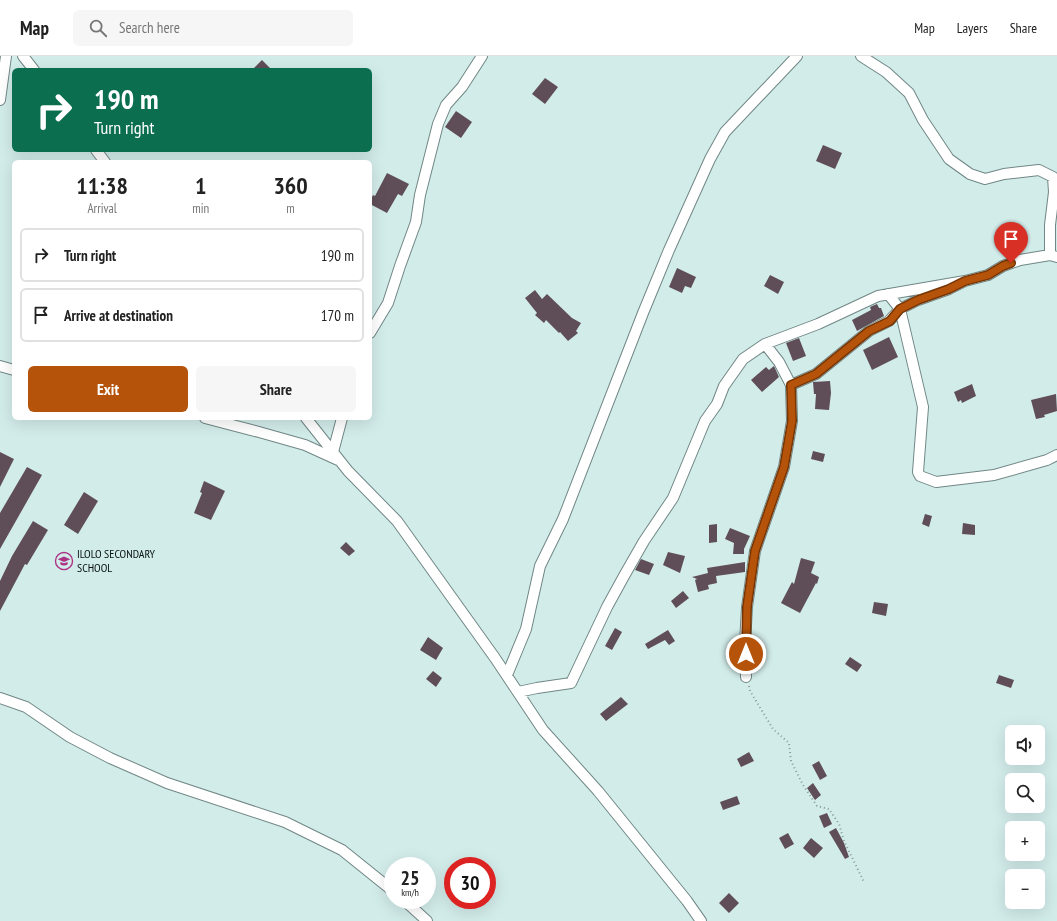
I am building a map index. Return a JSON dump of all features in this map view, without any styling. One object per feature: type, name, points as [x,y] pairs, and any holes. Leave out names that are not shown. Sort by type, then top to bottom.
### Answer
[{"type":"street","points":[[0,100],[6,56]]},
{"type":"street","points":[[23,56],[32,68]]},
{"type":"street","points":[[372,330],[388,303],[416,222],[420,196],[438,124],[446,105],[462,87],[482,56]]},
{"type":"street","points":[[507,675],[526,629],[540,566],[563,519],[646,306],[669,250],[710,160],[725,132],[797,56]]},
{"type":"street","points":[[518,692],[571,683],[607,607],[624,576],[644,541],[673,498],[705,421],[717,404],[724,386],[743,359],[764,344],[818,324],[878,296],[965,281],[988,275],[1003,266],[1020,260],[1053,256],[1050,225],[1054,192],[1053,177],[1039,170],[1004,174],[985,179],[970,174],[949,159],[923,120],[909,93],[886,72],[861,56]]},
{"type":"street","points":[[791,385],[816,374],[869,331],[890,321],[900,309],[965,281]]},
{"type":"street","points":[[888,294],[900,309],[923,407],[918,472],[920,476],[936,482],[994,475],[1047,460],[1057,455]]},
{"type":"street","points":[[746,677],[745,643],[747,607],[755,551],[784,467],[792,421],[791,385],[779,362],[764,344]]},
{"type":"street","points":[[0,366],[12,369]]},
{"type":"street","points":[[213,420],[304,445],[340,461]]},
{"type":"street","points":[[308,420],[348,471],[398,521],[507,675],[543,730],[598,791],[687,901],[701,921]]},
{"type":"street","points":[[333,452],[341,420]]},
{"type":"street","points":[[0,698],[26,707],[70,737],[110,758],[167,783],[285,822],[342,850],[384,883]]},
{"type":"street","points":[[414,909],[427,921]]},
{"type":"path","points":[[746,677],[750,691],[773,730],[789,743],[791,761],[803,785],[817,806],[829,809],[839,824],[844,841],[864,882]]},
{"type":"building","points":[[262,60],[270,68],[254,68]]},
{"type":"building","points":[[545,78],[558,87],[545,104],[532,94]]},
{"type":"building","points":[[456,111],[472,122],[461,138],[445,127]]},
{"type":"building","points":[[823,145],[842,153],[835,169],[816,161]]},
{"type":"building","points":[[387,173],[409,184],[402,196],[398,194],[387,213],[372,205],[372,197],[373,195],[375,196]]},
{"type":"building","points":[[677,268],[696,277],[691,288],[685,286],[682,293],[669,287]]},
{"type":"building","points":[[770,275],[784,282],[778,294],[764,286]]},
{"type":"building","points":[[535,290],[542,299],[547,294],[572,318],[581,323],[576,331],[578,333],[568,341],[546,320],[544,323],[535,315],[537,313],[525,298]]},
{"type":"building","points":[[877,304],[879,308],[881,308],[884,316],[857,331],[852,320],[871,310],[870,307]]},
{"type":"building","points":[[889,337],[898,357],[872,370],[863,350]]},
{"type":"building","points":[[799,338],[806,356],[793,361],[786,343]]},
{"type":"building","points":[[774,366],[779,377],[762,392],[751,380],[766,367],[769,370]]},
{"type":"building","points":[[830,381],[831,393],[829,410],[815,409],[816,394],[814,394],[813,382]]},
{"type":"building","points":[[972,384],[976,396],[962,403],[961,400],[958,402],[954,392]]},
{"type":"building","points":[[1056,394],[1057,411],[1044,415],[1045,417],[1036,419],[1031,400]]},
{"type":"building","points":[[813,451],[825,454],[823,462],[811,459]]},
{"type":"building","points":[[0,452],[14,459],[0,487]]},
{"type":"building","points":[[27,467],[42,475],[0,549],[0,513]]},
{"type":"building","points":[[204,481],[225,491],[211,520],[194,513],[202,493],[200,492]]},
{"type":"building","points":[[84,492],[98,501],[78,534],[64,525]]},
{"type":"building","points":[[925,514],[932,516],[929,527],[922,524]]},
{"type":"building","points":[[33,521],[48,530],[27,565],[25,564],[0,611],[0,581],[12,556]]},
{"type":"building","points":[[963,523],[975,525],[975,535],[962,534]]},
{"type":"building","points":[[717,524],[717,542],[709,543],[709,525]]},
{"type":"building","points":[[730,528],[750,536],[744,549],[744,554],[733,554],[734,543],[725,539]]},
{"type":"building","points":[[346,542],[355,551],[349,556],[340,548]]},
{"type":"building","points":[[668,552],[685,556],[680,573],[663,565]]},
{"type":"building","points":[[801,558],[815,562],[811,573],[819,577],[817,584],[816,583],[800,613],[781,603],[792,582],[794,584]]},
{"type":"building","points":[[641,559],[654,564],[649,575],[635,570]]},
{"type":"building","points":[[745,562],[745,572],[716,576],[717,583],[708,585],[709,589],[698,592],[695,580],[697,579],[692,577],[708,573],[707,568]]},
{"type":"building","points":[[683,591],[689,598],[676,608],[671,601]]},
{"type":"building","points":[[874,602],[888,604],[886,616],[872,613]]},
{"type":"building","points":[[615,628],[622,632],[612,650],[605,646]]},
{"type":"building","points":[[668,630],[675,641],[669,645],[665,640],[648,649],[645,644]]},
{"type":"building","points":[[428,637],[443,648],[436,660],[420,650]]},
{"type":"building","points":[[850,657],[862,665],[857,672],[845,664]]},
{"type":"building","points":[[433,671],[442,678],[436,687],[426,679]]},
{"type":"building","points":[[999,675],[1014,680],[1011,688],[996,683]]},
{"type":"building","points":[[621,697],[628,704],[606,721],[600,714]]},
{"type":"building","points":[[749,752],[754,761],[741,767],[737,759]]},
{"type":"building","points":[[819,761],[827,776],[820,780],[812,765]]},
{"type":"building","points":[[813,783],[821,795],[815,800],[807,788]]},
{"type":"building","points":[[737,796],[740,804],[723,810],[720,802]]},
{"type":"building","points":[[827,813],[832,824],[824,828],[819,816]]},
{"type":"building","points":[[836,828],[849,857],[845,859],[829,832]]},
{"type":"building","points":[[788,833],[794,844],[785,849],[779,838]]},
{"type":"building","points":[[811,838],[823,848],[814,858],[803,848]]},
{"type":"building","points":[[729,893],[739,903],[729,913],[719,903]]},
{"type":"place","name":"ILOLO SECONDARY SCHOOL","points":[[64,561]]},
{"type":"route","points":[[746,654],[745,643],[747,607],[755,551],[784,467],[792,421],[791,385],[816,374],[869,331],[890,321],[900,309],[965,281],[988,275],[1011,263]]}]
